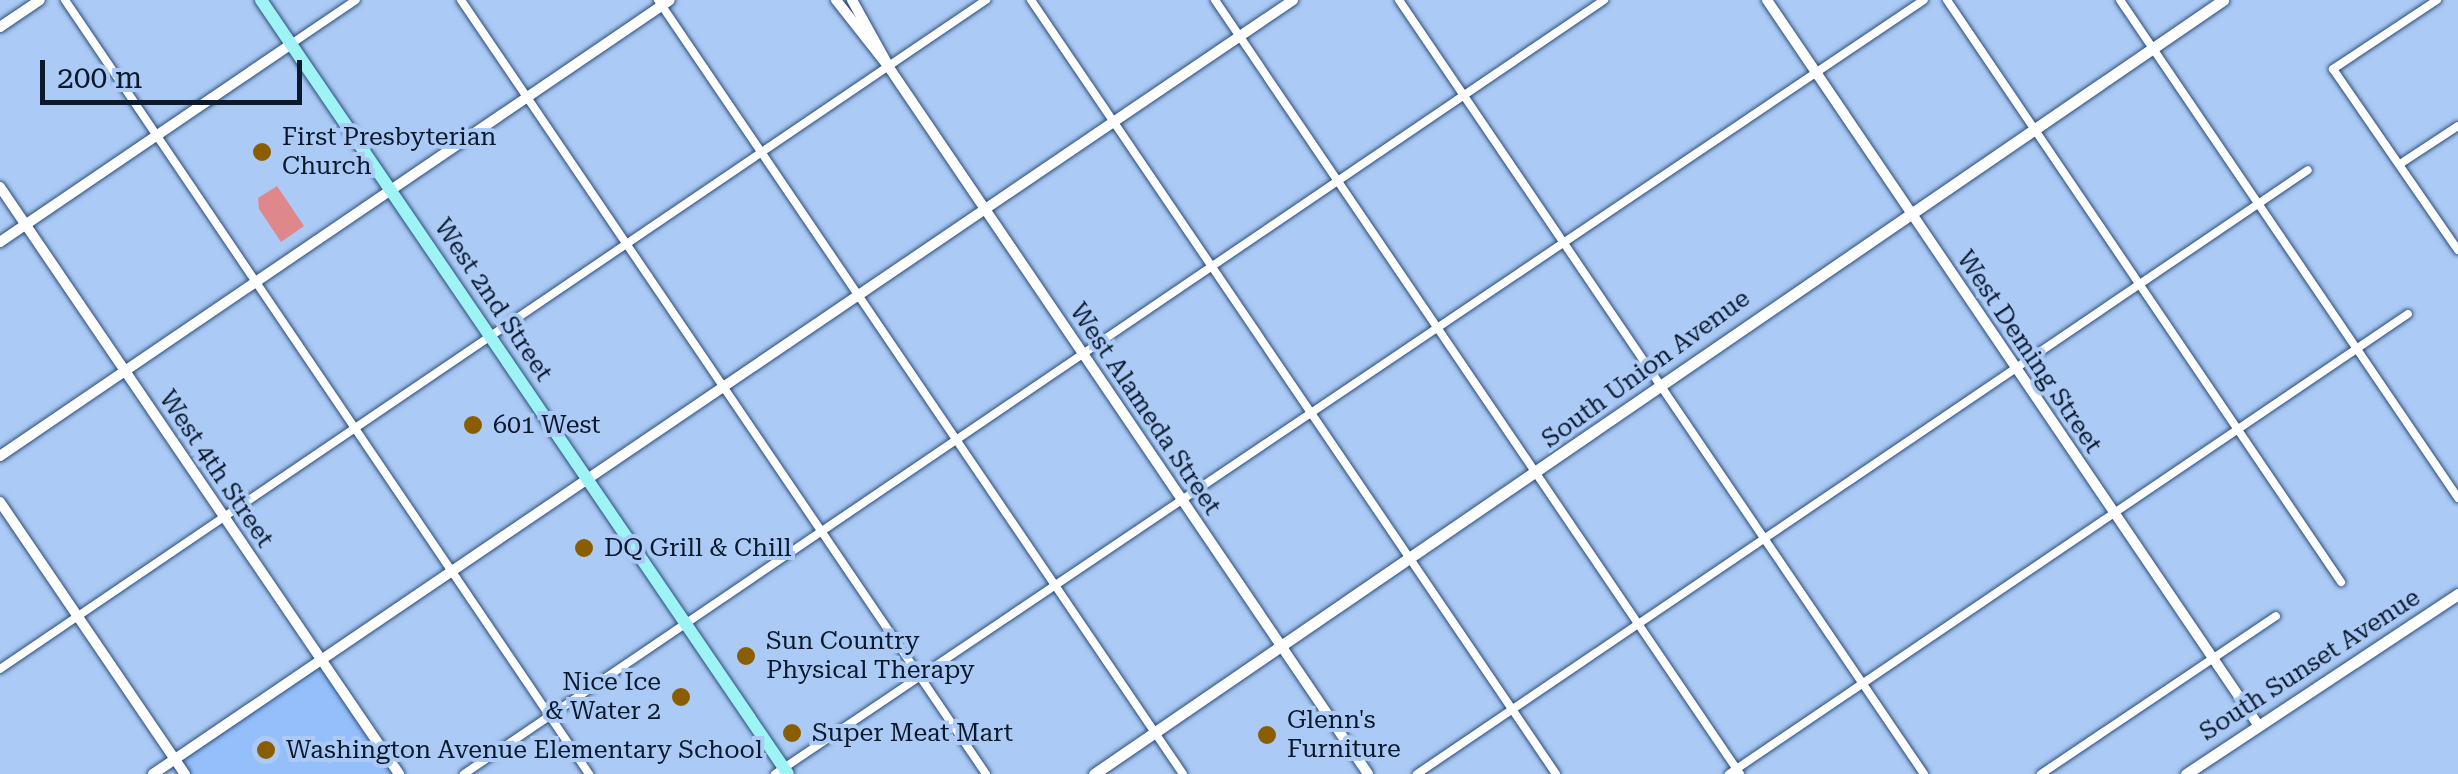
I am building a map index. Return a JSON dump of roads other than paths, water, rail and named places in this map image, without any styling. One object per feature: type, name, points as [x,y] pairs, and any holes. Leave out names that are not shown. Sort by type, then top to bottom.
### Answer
[{"type":"main road","name":"West 2nd Street","points":[[261,0],[686,624],[782,772]]},
{"type":"main road","name":"South Union Avenue","points":[[1094,774],[1662,389],[1911,212],[2223,0]]},
{"type":"main road","name":"South Sunset Avenue","points":[[2194,772],[2458,594]]},
{"type":"street","points":[[0,27],[40,0]]},
{"type":"street","points":[[65,0],[588,774]]},
{"type":"street","points":[[0,242],[356,0]]},
{"type":"street","points":[[461,0],[986,774]]},
{"type":"street","name":"West Alameda Street","points":[[836,0],[888,66],[1368,774]]},
{"type":"street","name":"West Alameda Street","points":[[852,0],[888,66]]},
{"type":"street","points":[[0,669],[986,0]]},
{"type":"street","points":[[1031,0],[1556,774]]},
{"type":"street","points":[[1215,0],[1735,772],[2408,314]]},
{"type":"street","points":[[153,774],[1292,0]]},
{"type":"street","points":[[1400,0],[1924,774]]},
{"type":"street","points":[[464,774],[1604,0]]},
{"type":"street","name":"West Deming Street","points":[[1767,0],[2258,726]]},
{"type":"street","points":[[782,772],[918,675],[1924,0]]},
{"type":"street","points":[[1947,0],[2341,582]]},
{"type":"street","points":[[2120,0],[2458,498]]},
{"type":"street","points":[[2438,0],[2333,68],[2458,250]]},
{"type":"street","points":[[0,456],[664,2],[1183,774]]},
{"type":"street","points":[[2400,164],[2458,126]]},
{"type":"street","points":[[1418,774],[2308,170]]},
{"type":"street","name":"West 4th Street","points":[[0,187],[399,774]]},
{"type":"street","points":[[0,502],[185,774]]},
{"type":"street","points":[[2041,774],[2276,616]]},
{"type":"place","name":"First Presbyterian Church","points":[[262,152]]},
{"type":"place","name":"601 West","points":[[473,425]]},
{"type":"place","name":"DQ Grill & Chill","points":[[584,548]]},
{"type":"place","name":"Sun Country Physical Therapy","points":[[746,656]]},
{"type":"place","name":"Nice Ice & Water 2","points":[[681,697]]},
{"type":"place","name":"Super Meat Mart","points":[[792,733]]},
{"type":"place","name":"Glenn's Furniture","points":[[1267,735]]},
{"type":"place","name":"Washington Avenue Elementary School","points":[[266,750]]}]
